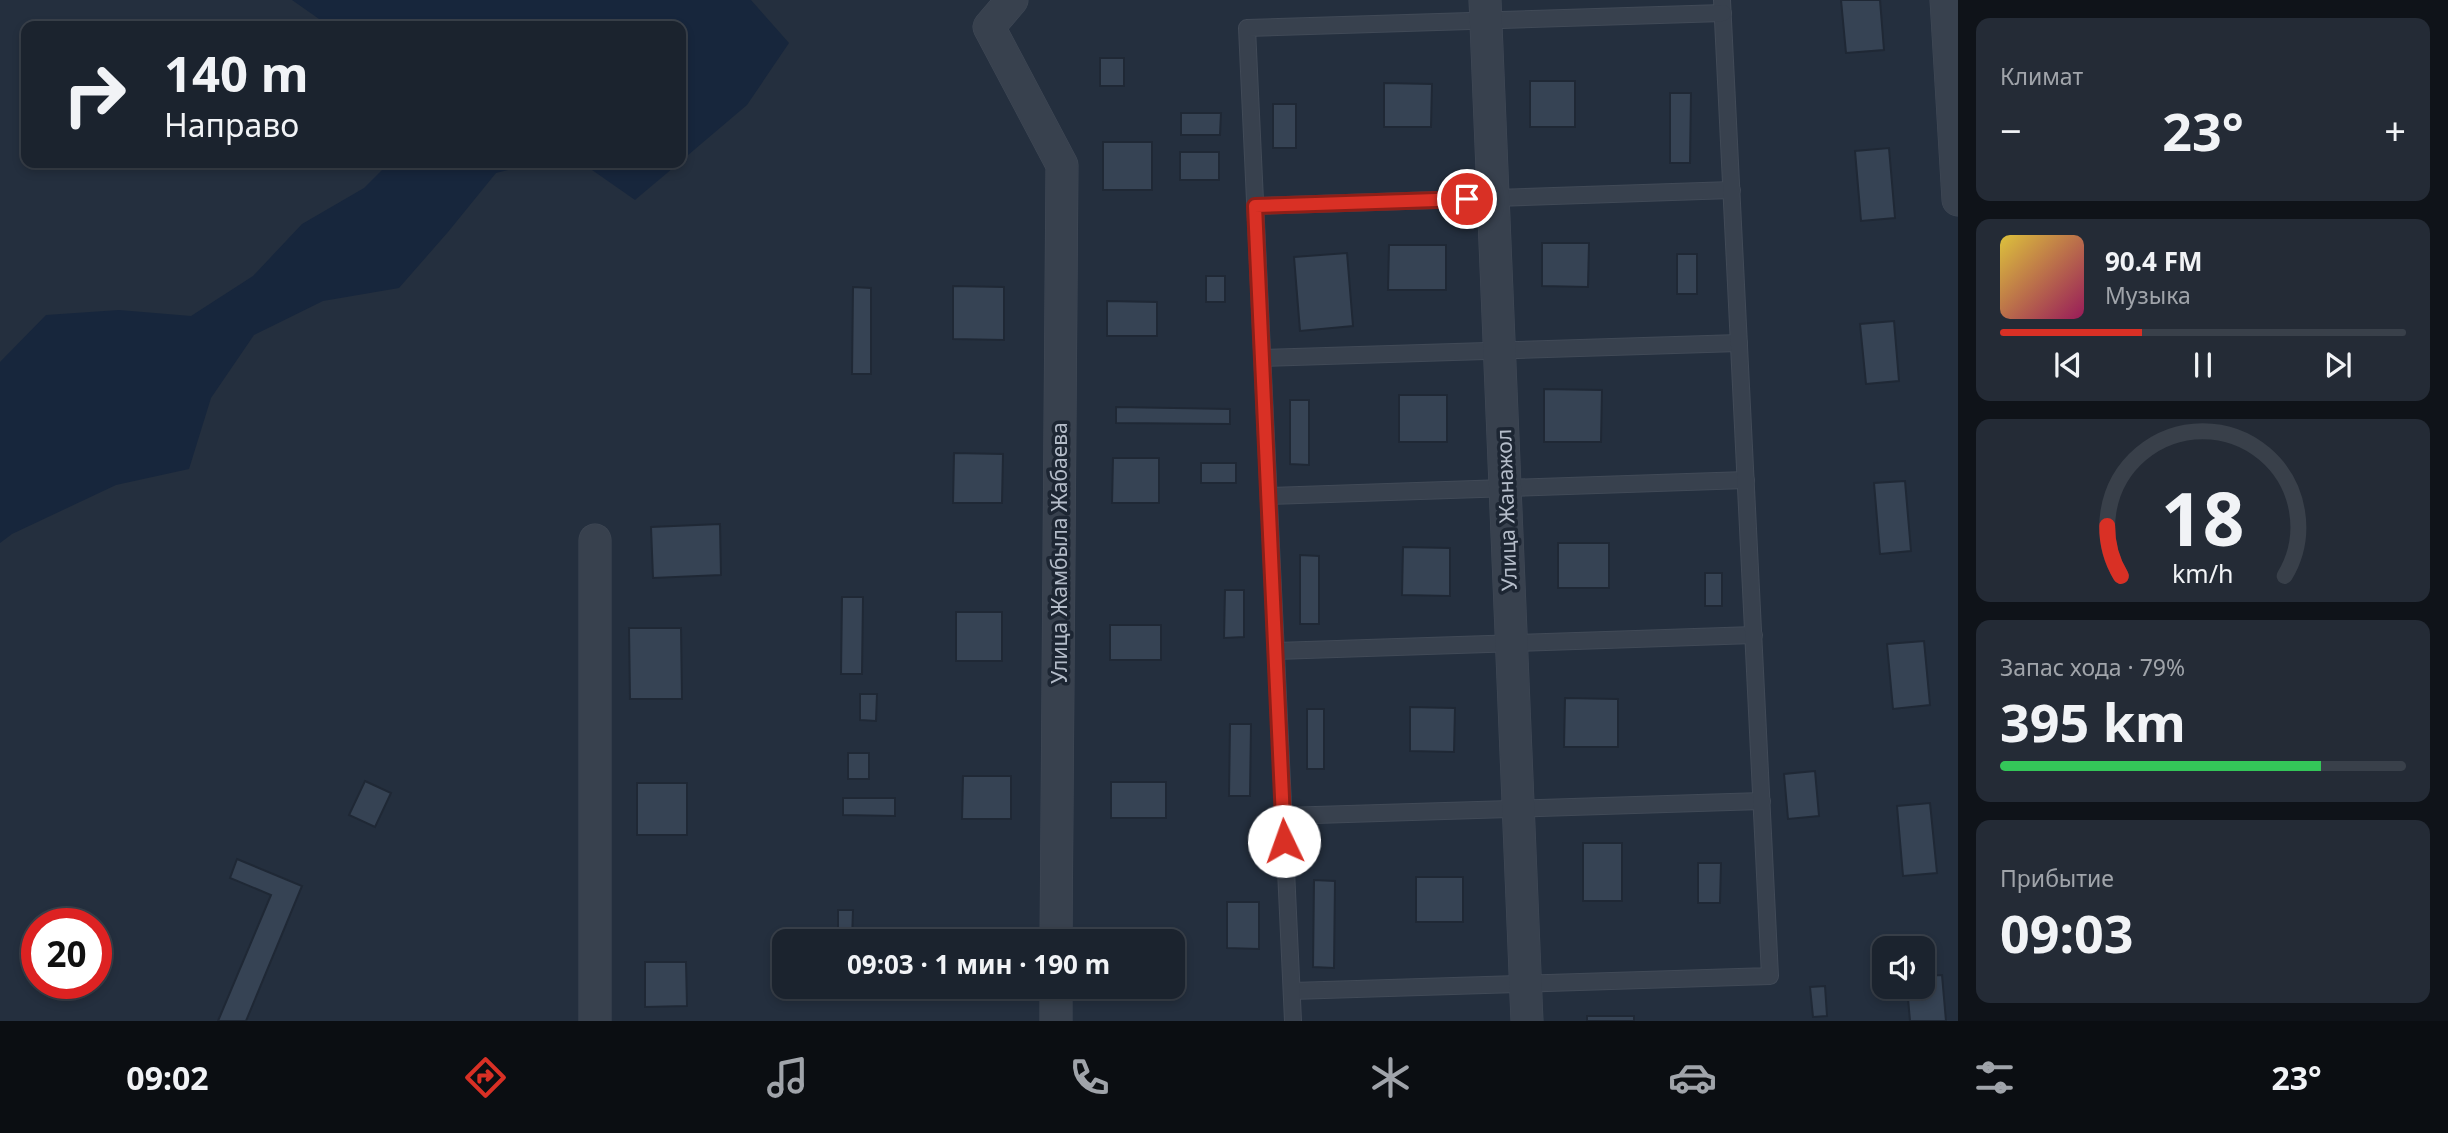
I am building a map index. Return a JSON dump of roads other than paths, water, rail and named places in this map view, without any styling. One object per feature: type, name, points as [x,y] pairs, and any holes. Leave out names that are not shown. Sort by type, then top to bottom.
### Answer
[{"type":"street","name":"Улица Жамбыла Жабаева","points":[[1012,0],[989,27],[1062,165],[1056,929]]},
{"type":"street","points":[[1946,0],[1958,184]]},
{"type":"street","name":"Улица Жанажол","points":[[1485,10],[1527,1021]]},
{"type":"street","points":[[595,540],[595,1021]]},
{"type":"street","points":[[1056,999],[1056,1021]]},
{"type":"lane","points":[[1292,991],[1770,976],[1723,7],[1485,10],[1247,28],[1293,1021]]},
{"type":"lane","points":[[1255,206],[1732,191]]},
{"type":"lane","points":[[1262,358],[1739,343]]},
{"type":"lane","points":[[1269,496],[1746,480]]},
{"type":"lane","points":[[1276,651],[1754,635]]},
{"type":"lane","points":[[1283,816],[1762,801]]},
{"type":"water","points":[[292,0],[751,0],[789,43],[747,105],[686,157],[686,21],[322,21]]},
{"type":"water","points":[[384,168],[516,168],[496,173],[399,288],[323,301],[254,335],[211,398],[189,469],[116,485],[12,534],[0,543],[0,362],[46,315],[119,310],[191,316],[253,276],[302,224],[364,188]]},
{"type":"water","points":[[589,168],[673,168],[635,200]]}]
